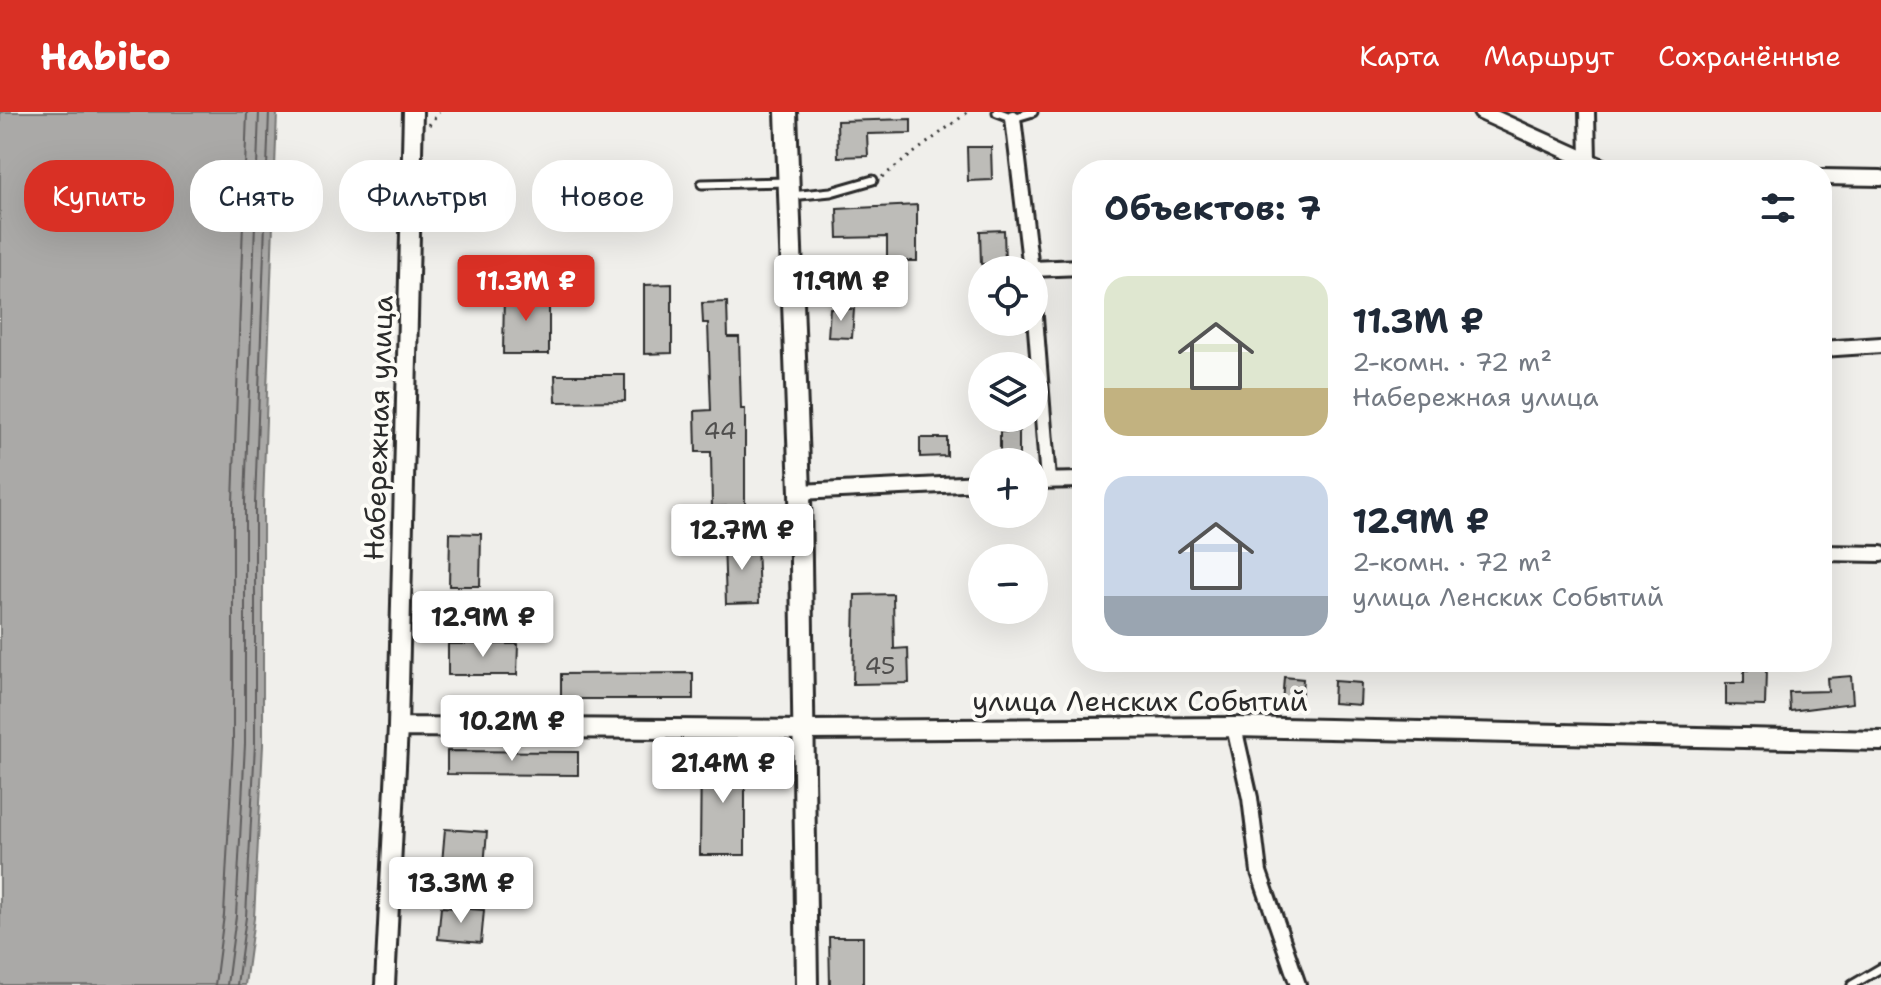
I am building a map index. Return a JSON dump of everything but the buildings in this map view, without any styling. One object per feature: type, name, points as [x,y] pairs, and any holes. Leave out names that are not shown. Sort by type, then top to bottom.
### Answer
[{"type":"main road","points":[[786,112],[800,492],[807,985]]},
{"type":"street","name":"Набережная улица","points":[[385,985],[398,727],[413,112]]},
{"type":"street","points":[[1481,112],[1586,160]]},
{"type":"street","points":[[1587,112],[1588,160]]},
{"type":"street","points":[[1013,118],[1029,256]]},
{"type":"street","points":[[1832,177],[1881,178]]},
{"type":"street","points":[[1048,269],[1072,268]]},
{"type":"street","points":[[1035,336],[1040,448]]},
{"type":"street","points":[[1832,348],[1881,345]]},
{"type":"street","points":[[1048,480],[1072,480]]},
{"type":"street","points":[[800,492],[968,484]]},
{"type":"street","points":[[1832,553],[1881,554]]},
{"type":"street","name":"улица Ленских Событий","points":[[398,727],[804,730],[1234,727],[1881,741]]},
{"type":"street","points":[[1234,727],[1250,798],[1259,872],[1298,985]]},
{"type":"lane","points":[[997,112],[1013,118],[1033,112]]},
{"type":"lane","points":[[702,184],[823,193],[873,180]]},
{"type":"lane","points":[[1852,985],[1881,968]]},
{"type":"path","points":[[873,180],[899,167],[932,137],[968,112]]},
{"type":"water","points":[[0,112],[277,112],[275,160],[190,160],[190,232],[273,232],[263,503],[263,745],[254,918],[245,985],[0,985]]}]
